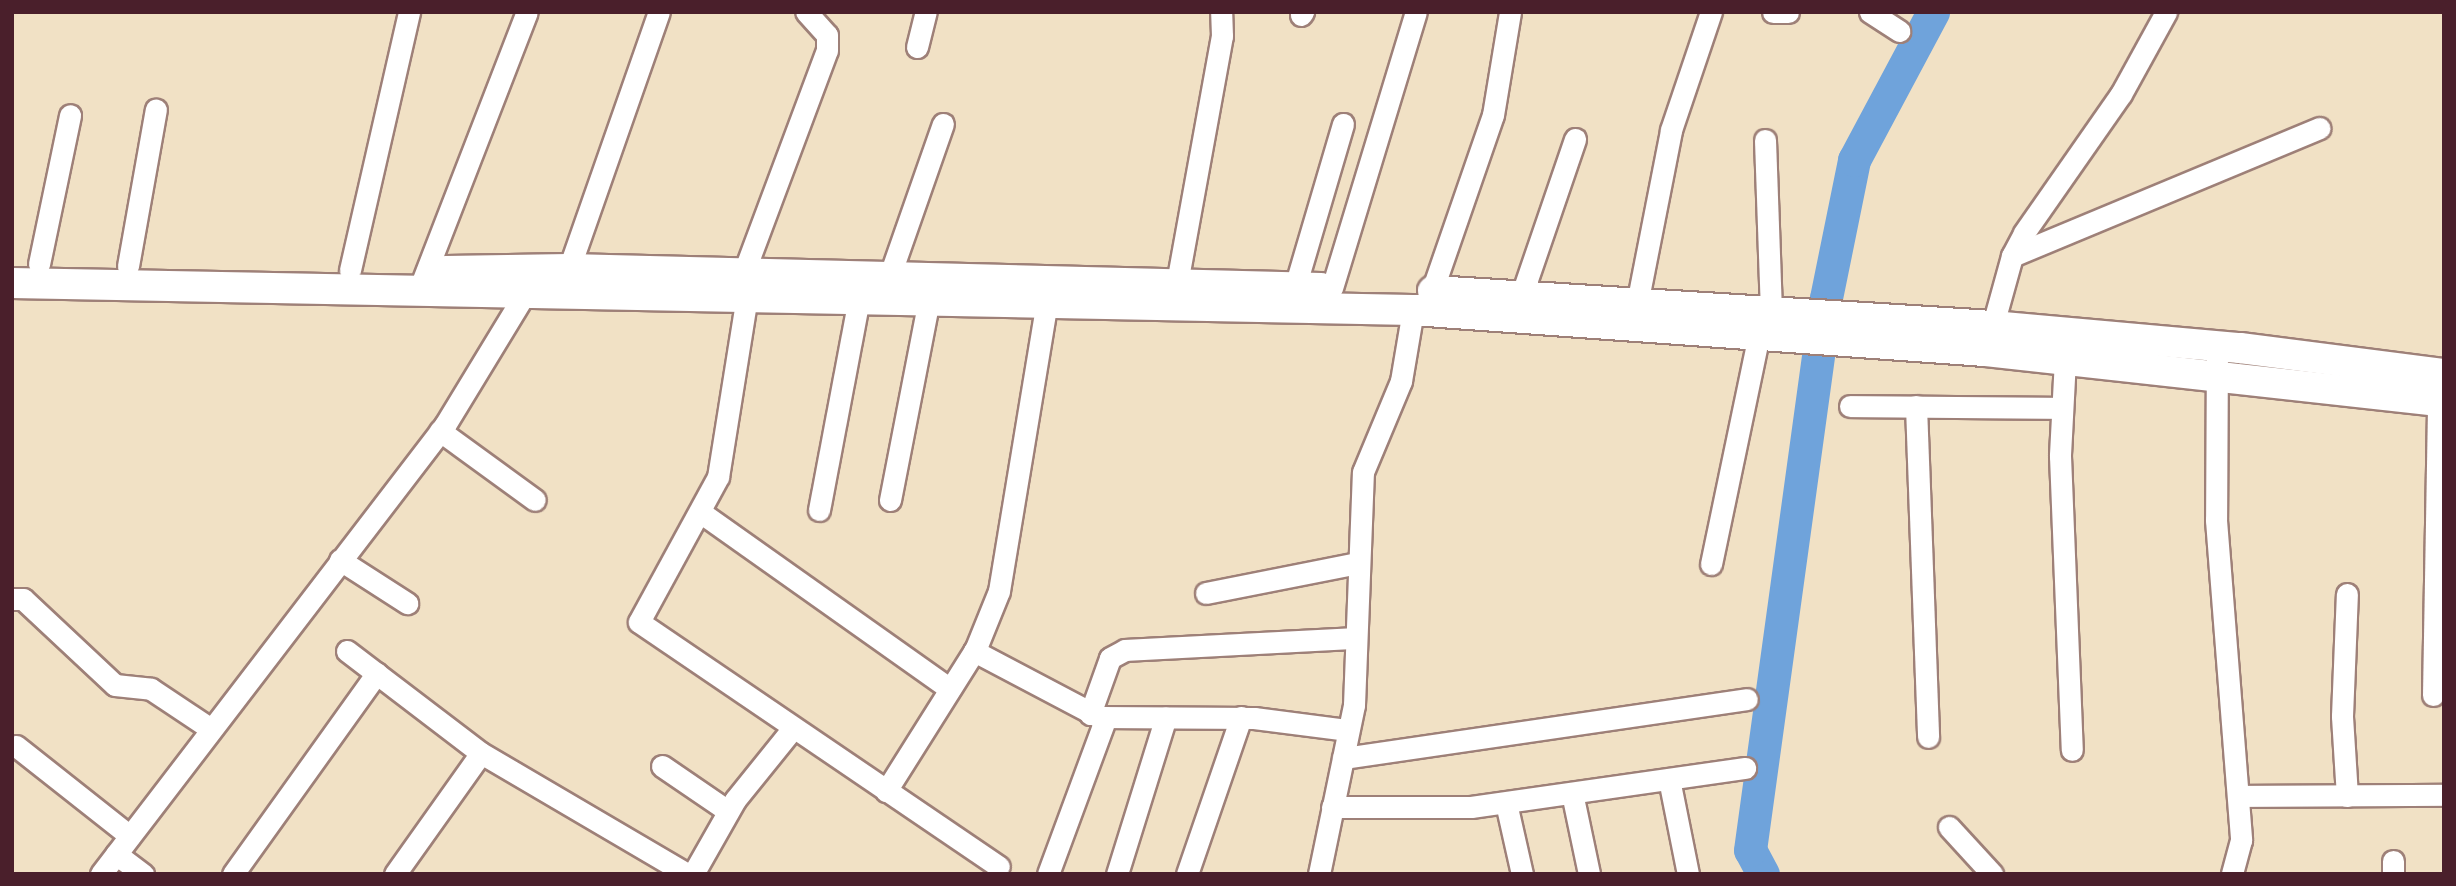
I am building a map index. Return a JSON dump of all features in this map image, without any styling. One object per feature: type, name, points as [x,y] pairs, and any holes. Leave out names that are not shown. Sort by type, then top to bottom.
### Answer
[{"type":"main road","points":[[26,264],[350,270],[526,292],[565,280]]},
{"type":"main road","points":[[12,283],[565,280],[746,284],[890,275],[1332,288],[1422,301],[1989,338],[2218,360],[2372,379],[2442,393]]},
{"type":"main road","points":[[746,284],[859,298],[1047,302],[1422,301],[1521,297],[1637,304],[1779,324]]},
{"type":"main road","points":[[1989,338],[2065,359],[2218,360]]},
{"type":"street","points":[[350,270],[410,12]]},
{"type":"street","points":[[423,280],[527,12]]},
{"type":"street","points":[[565,280],[659,12]]},
{"type":"street","points":[[806,12],[827,35],[827,50],[746,284],[718,477],[639,622],[999,867]]},
{"type":"street","points":[[917,47],[926,12]]},
{"type":"street","points":[[1177,283],[1222,36],[1221,12]]},
{"type":"street","points":[[1332,288],[1416,12]]},
{"type":"street","points":[[1318,874],[1348,730],[1356,638],[1363,472],[1401,381],[1422,301],[1493,115],[1510,12]]},
{"type":"street","points":[[1637,304],[1671,130],[1711,12]]},
{"type":"street","points":[[1773,12],[1788,12]]},
{"type":"street","points":[[1870,12],[1899,31]]},
{"type":"street","points":[[1989,338],[2012,256],[2121,94],[2166,12]]},
{"type":"street","points":[[128,266],[156,109]]},
{"type":"street","points":[[26,264],[70,114]]},
{"type":"street","points":[[890,275],[943,124]]},
{"type":"street","points":[[1295,287],[1343,124]]},
{"type":"street","points":[[2012,256],[2319,128]]},
{"type":"street","points":[[1521,297],[1575,139]]},
{"type":"street","points":[[1711,564],[1779,324],[1765,140]]},
{"type":"street","points":[[101,874],[440,431],[526,292]]},
{"type":"street","points":[[819,510],[859,298]]},
{"type":"street","points":[[890,500],[929,299]]},
{"type":"street","points":[[886,791],[974,651],[999,591],[1047,302]]},
{"type":"street","points":[[2065,359],[2062,408],[2072,750]]},
{"type":"street","points":[[2218,360],[2216,520],[2241,840],[2232,874]]},
{"type":"street","points":[[2433,695],[2442,393]]},
{"type":"street","points":[[1850,406],[2062,408]]},
{"type":"street","points":[[1916,406],[1928,737]]},
{"type":"street","points":[[440,431],[535,500]]},
{"type":"street","points":[[700,512],[950,689]]},
{"type":"street","points":[[340,560],[407,603]]},
{"type":"street","points":[[1206,593],[1358,563]]},
{"type":"street","points":[[2347,594],[2342,716],[2347,796]]},
{"type":"street","points":[[12,599],[23,599],[115,685],[151,689],[211,729]]},
{"type":"street","points":[[1048,874],[1098,716],[1110,657],[1125,650],[1356,638]]},
{"type":"street","points":[[347,651],[481,753],[687,874]]},
{"type":"street","points":[[974,651],[1098,716],[1241,717],[1348,730]]},
{"type":"street","points":[[233,874],[377,673]]},
{"type":"street","points":[[1343,758],[1747,699]]},
{"type":"street","points":[[1187,874],[1241,717]]},
{"type":"street","points":[[1117,874],[1166,718]]},
{"type":"street","points":[[693,874],[728,811],[793,728]]},
{"type":"street","points":[[16,746],[130,836]]},
{"type":"street","points":[[395,874],[481,753]]},
{"type":"street","points":[[662,766],[728,811]]},
{"type":"street","points":[[1332,807],[1506,803],[1745,768]]},
{"type":"street","points":[[1669,779],[1688,874]]},
{"type":"street","points":[[1572,793],[1588,874]]},
{"type":"street","points":[[2239,796],[2444,795]]},
{"type":"street","points":[[1506,803],[1522,874]]},
{"type":"street","points":[[1949,827],[1992,874]]},
{"type":"street","points":[[116,854],[143,874]]},
{"type":"waterway","points":[[1763,874],[1750,850],[1826,298],[1854,160],[1933,12]]}]
